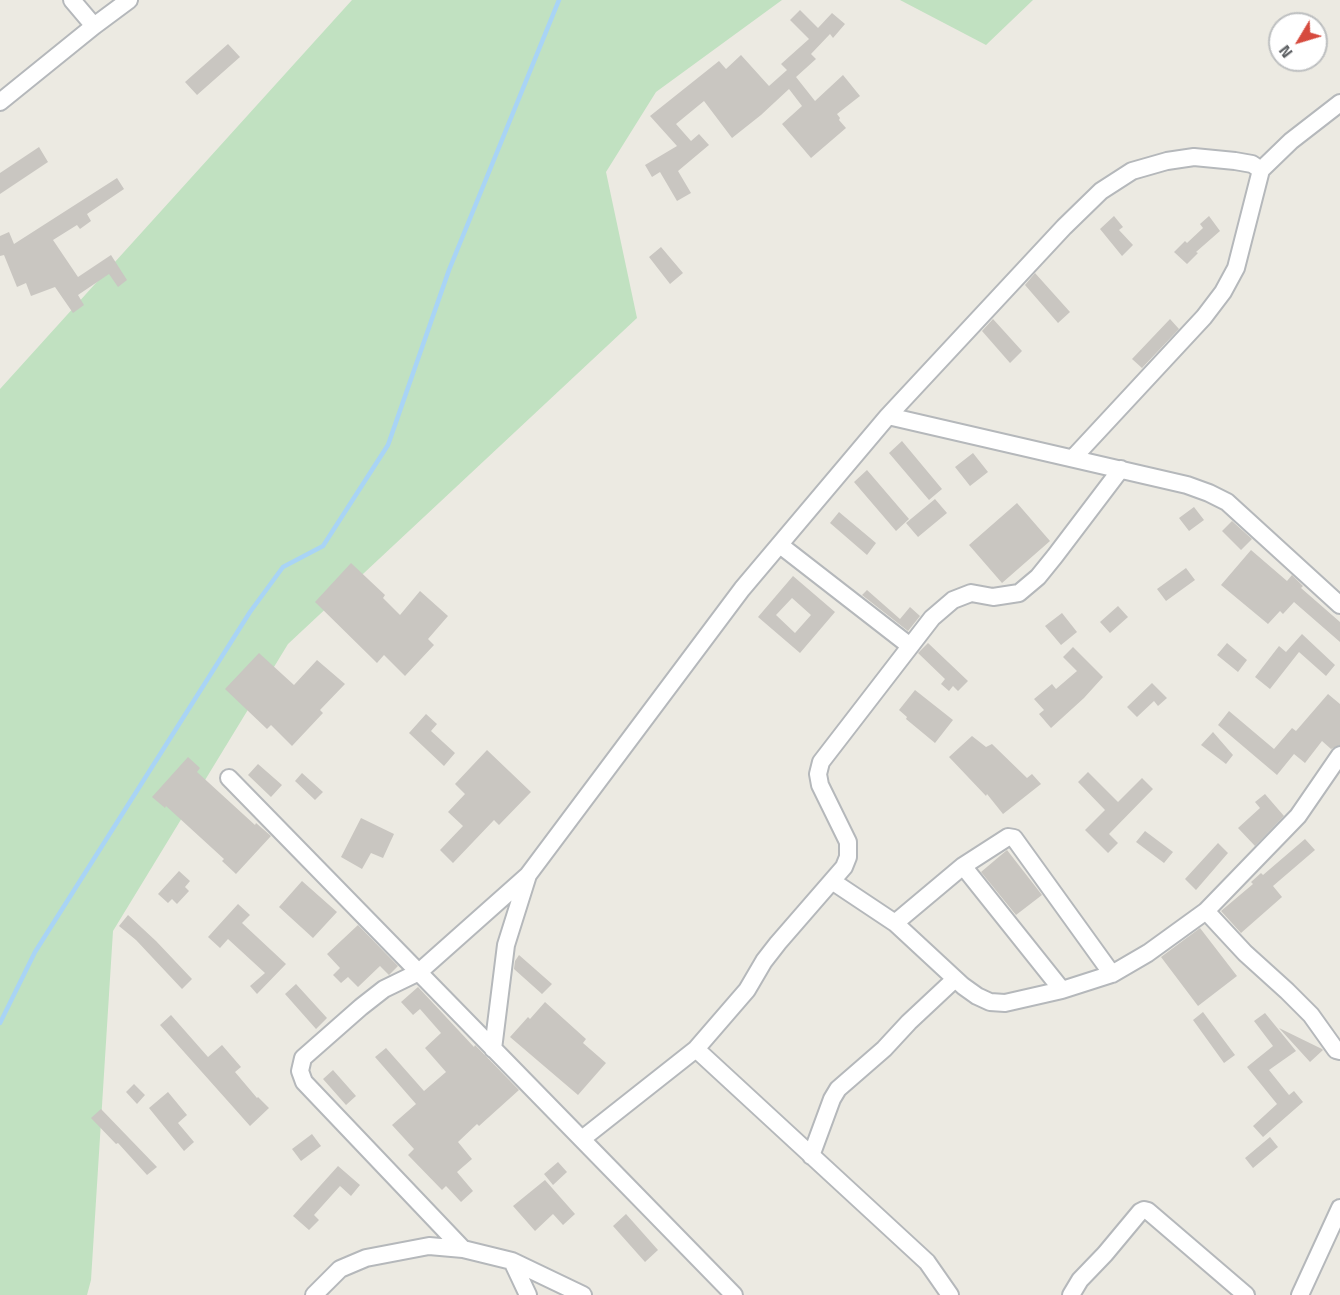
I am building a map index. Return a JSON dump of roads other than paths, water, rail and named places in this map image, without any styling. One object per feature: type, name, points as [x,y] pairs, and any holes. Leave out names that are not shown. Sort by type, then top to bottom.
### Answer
[{"type":"street","points":[[72,0],[93,26]]},
{"type":"street","points":[[0,102],[93,26],[129,0]]},
{"type":"street","points":[[1073,458],[1204,317],[1224,292],[1236,268],[1262,170],[1291,141],[1340,103]]},
{"type":"street","points":[[463,1249],[304,1082],[300,1071],[303,1058],[384,989],[418,972],[528,875],[742,589],[888,416],[1064,226],[1101,191],[1132,171],[1167,160],[1194,157],[1235,161],[1252,164],[1262,170]]},
{"type":"street","points":[[888,416],[1187,485],[1227,502],[1340,605]]},
{"type":"street","points":[[582,1139],[696,1049],[747,990],[778,943],[844,867],[848,857],[848,842],[820,785],[818,774],[821,762],[932,618],[953,600],[971,593],[993,597],[1019,593],[1038,577],[1120,469]]},
{"type":"street","points":[[780,545],[910,646]]},
{"type":"street","points":[[1316,582],[1340,589]]},
{"type":"street","points":[[832,881],[895,923],[955,979],[977,996],[997,1003],[1005,1003],[1062,990],[1112,974],[1206,911],[1298,816],[1340,755]]},
{"type":"street","points":[[229,778],[734,1295]]},
{"type":"street","points":[[895,923],[963,866],[1008,837],[1014,838],[1112,974]]},
{"type":"street","points":[[963,866],[1062,990]]},
{"type":"street","points":[[494,1049],[506,945],[528,875]]},
{"type":"street","points":[[1206,911],[1245,953],[1311,1015],[1336,1050],[1340,1051]]},
{"type":"street","points":[[811,1156],[832,1099],[838,1089],[884,1049],[955,979]]},
{"type":"street","points":[[696,1049],[927,1262],[950,1295]]},
{"type":"street","points":[[1300,1295],[1340,1208]]},
{"type":"street","points":[[1071,1295],[1080,1280],[1144,1210],[1148,1210],[1245,1295]]},
{"type":"street","points":[[314,1295],[340,1269],[366,1258],[429,1246],[463,1249],[512,1261],[583,1295]]},
{"type":"street","points":[[512,1261],[528,1295]]},
{"type":"waterway","points":[[0,1023],[35,952],[250,612],[283,567],[323,546],[388,445],[449,270],[559,0]]}]
